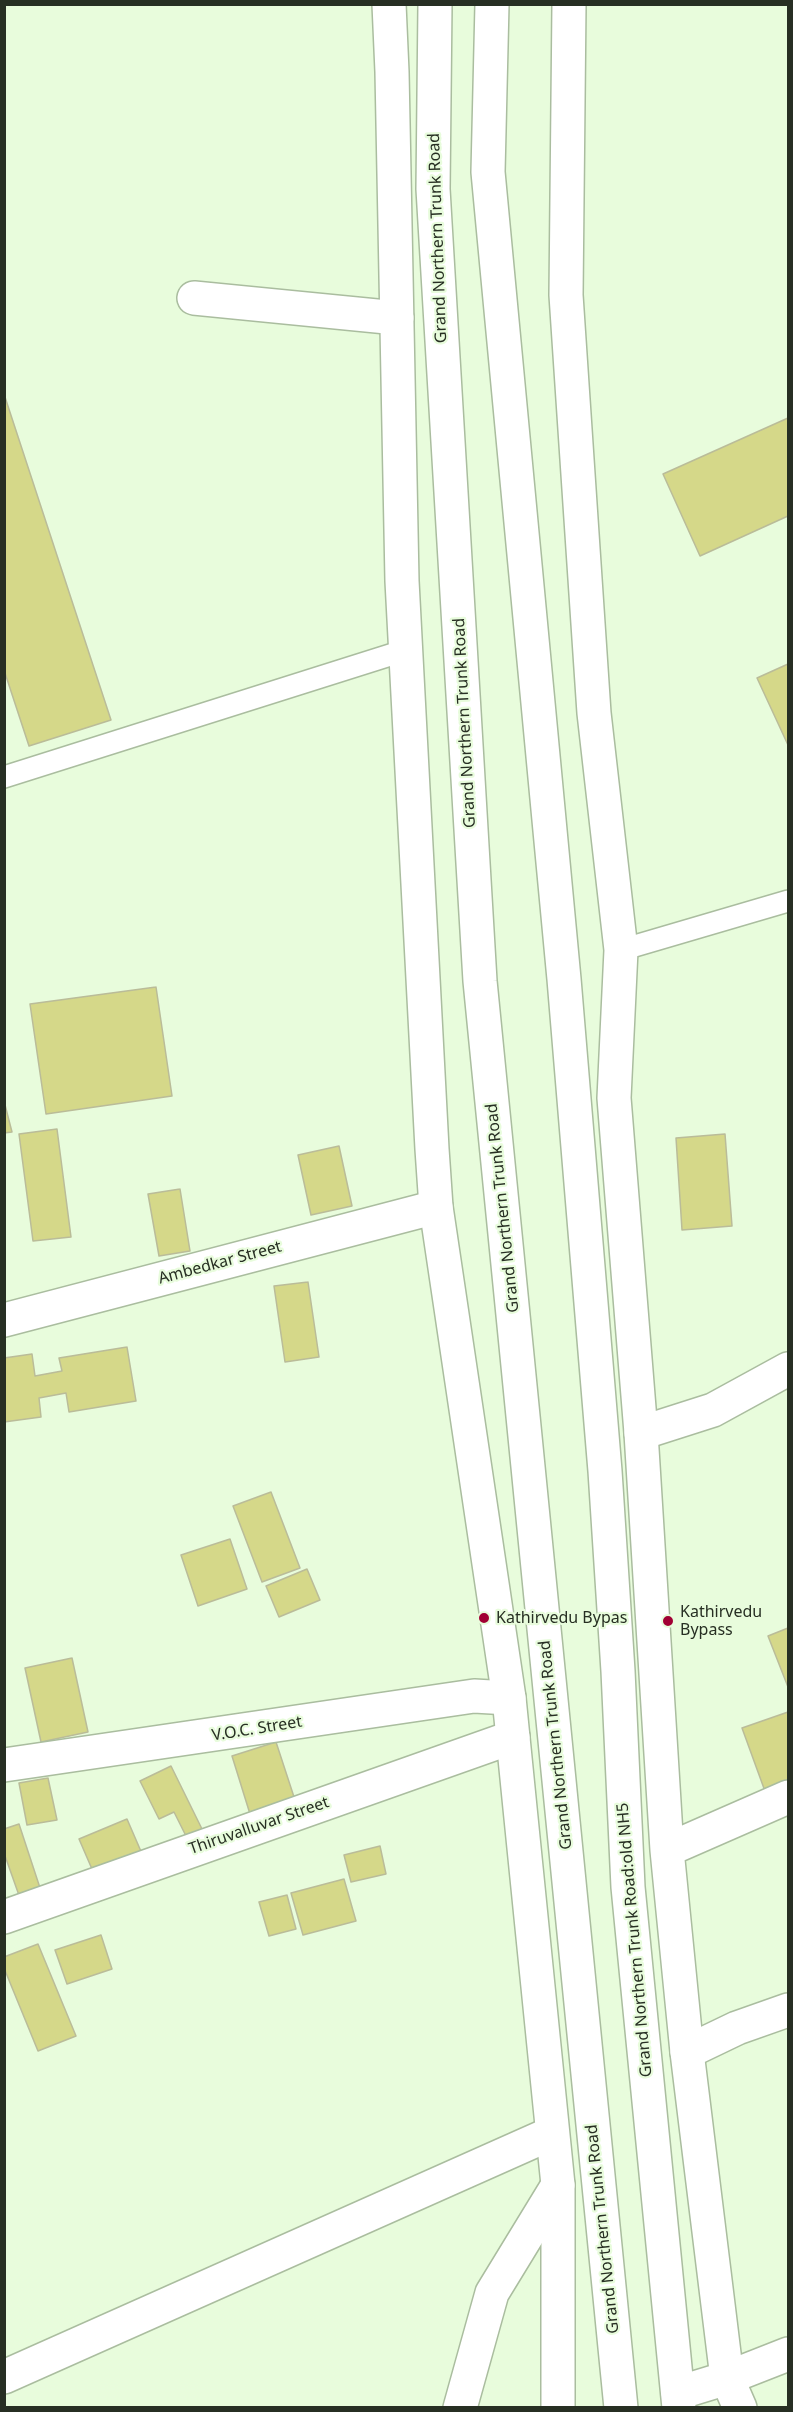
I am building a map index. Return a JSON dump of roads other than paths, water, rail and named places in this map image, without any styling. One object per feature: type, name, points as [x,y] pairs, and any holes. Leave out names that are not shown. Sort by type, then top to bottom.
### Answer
[{"type":"main road","points":[[389,4],[406,650],[436,1207],[513,1737],[558,2185],[558,2408]]},
{"type":"main road","name":"Grand Northern Trunk Road","points":[[435,4],[433,189],[480,981],[621,2408]]},
{"type":"main road","name":"Grand Northern Trunk Road:old NH5","points":[[492,4],[488,172],[563,967],[605,1471],[618,1671],[628,1887],[679,2400]]},
{"type":"main road","points":[[569,4],[566,295],[594,712],[621,950],[614,1098],[641,1433],[667,1850],[687,2052],[727,2378],[740,2408]]},
{"type":"main road","points":[[194,298],[397,318]]},
{"type":"main road","name":"Ambedkar Street","points":[[4,1320],[436,1207]]},
{"type":"main road","points":[[641,1433],[713,1410],[789,1369]]},
{"type":"main road","name":"V.O.C. Street","points":[[4,1765],[474,1696],[509,1698]]},
{"type":"main road","name":"Thiruvalluvar Street","points":[[4,1917],[513,1737]]},
{"type":"main road","points":[[667,1850],[789,1797]]},
{"type":"main road","points":[[687,2052],[737,2028],[789,2010]]},
{"type":"main road","points":[[4,2377],[552,2133]]},
{"type":"main road","points":[[460,2408],[492,2293],[558,2185]]},
{"type":"main road","points":[[679,2400],[789,2354]]},
{"type":"lane","points":[[4,777],[406,650]]},
{"type":"lane","points":[[621,950],[789,901]]},
{"type":"place","name":"Kathirvedu Bypas","points":[[484,1618]]},
{"type":"place","name":"Kathirvedu Bypass","points":[[668,1621]]}]
